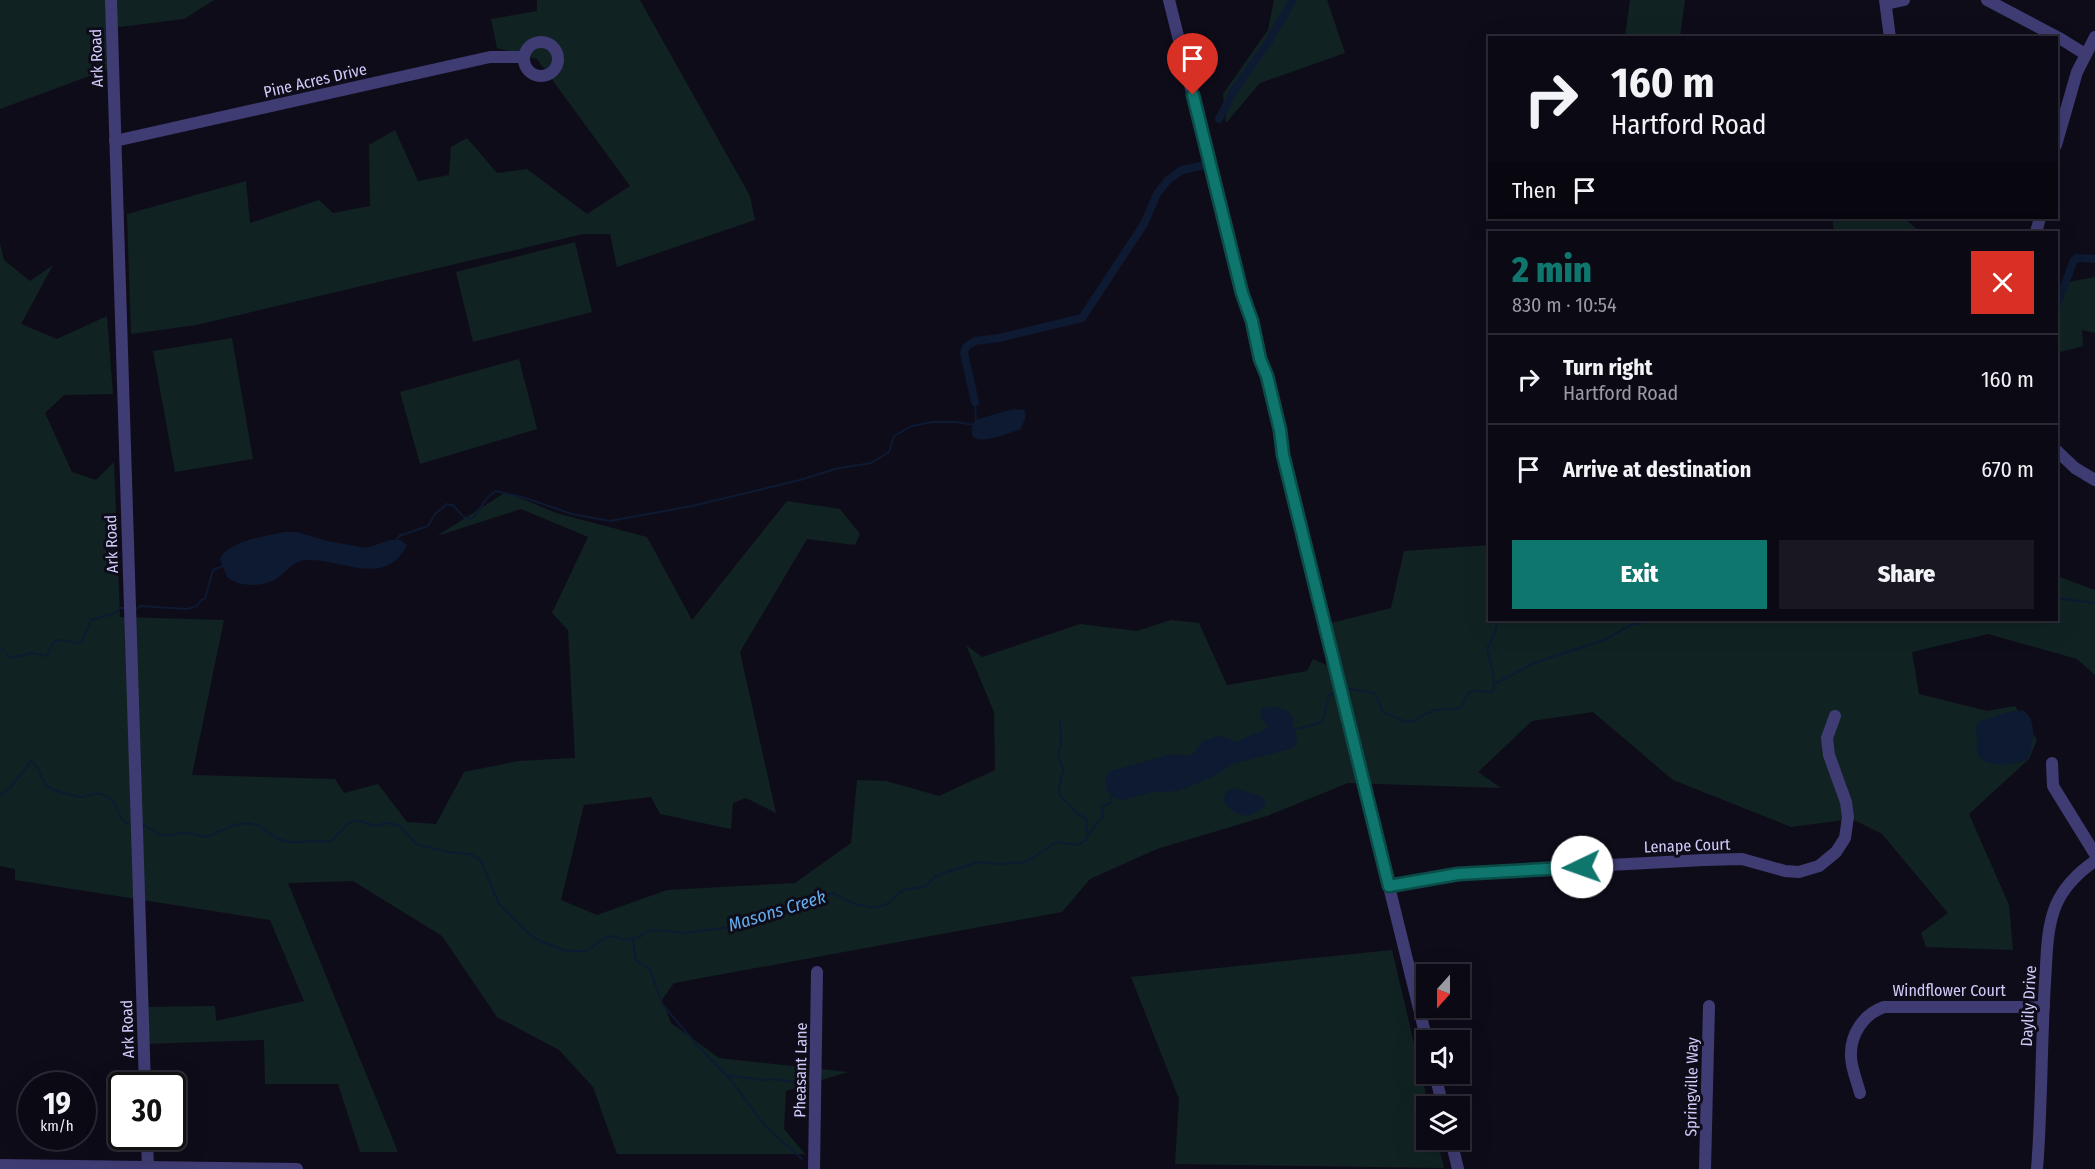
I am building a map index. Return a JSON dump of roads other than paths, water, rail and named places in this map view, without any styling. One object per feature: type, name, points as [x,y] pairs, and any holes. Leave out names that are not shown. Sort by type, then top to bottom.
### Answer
[{"type":"street","name":"Ark Road","points":[[111,0],[145,1072]]},
{"type":"street","points":[[1169,0],[1242,293],[1267,376],[1280,430],[1283,455],[1424,1030]]},
{"type":"street","points":[[1890,36],[1885,2],[1904,0]]},
{"type":"street","points":[[1987,0],[2055,36]]},
{"type":"street","points":[[2058,37],[2085,54]]},
{"type":"street","points":[[2058,139],[2073,83],[2095,37]]},
{"type":"street","name":"Pine Acres Drive","points":[[115,141],[490,57],[524,57]]},
{"type":"street","points":[[2058,452],[2075,468],[2095,480]]},
{"type":"street","name":"Lenape Court","points":[[1389,886],[1479,872],[1725,859],[1748,860],[1785,871],[1810,870],[1824,863],[1836,852],[1845,838],[1848,827],[1846,802],[1829,755],[1827,738],[1835,716]]},
{"type":"street","points":[[2052,763],[2053,786],[2095,854]]},
{"type":"street","name":"Daylily Drive","points":[[2037,1169],[2049,934],[2056,905],[2069,884],[2095,861]]},
{"type":"street","name":"Pheasant Lane","points":[[814,1169],[818,972]]},
{"type":"street","name":"Springville Way","points":[[1705,1169],[1709,1006]]},
{"type":"street","name":"Windflower Court","points":[[1860,1093],[1852,1065],[1851,1049],[1859,1027],[1877,1009],[1884,1007],[2044,1007]]},
{"type":"street","points":[[147,1150],[148,1168]]},
{"type":"street","points":[[1453,1150],[1458,1169]]},
{"type":"street","points":[[0,1165],[297,1169]]},
{"type":"water","points":[[1013,409],[1024,410],[1026,416],[1021,429],[987,439],[973,437],[975,420]]},
{"type":"water","points":[[284,532],[297,532],[327,541],[366,548],[390,540],[400,540],[407,545],[398,558],[387,566],[375,569],[306,560],[295,564],[267,583],[253,585],[239,583],[227,577],[220,559],[224,553],[248,540]]},
{"type":"water","points":[[1278,707],[1292,715],[1297,741],[1294,748],[1233,764],[1214,776],[1178,791],[1153,792],[1123,800],[1116,799],[1107,791],[1105,782],[1111,771],[1171,754],[1187,756],[1193,754],[1203,741],[1215,737],[1221,736],[1236,742],[1266,729],[1267,725],[1260,716],[1262,708]]},
{"type":"water","points":[[2023,710],[2031,719],[2033,733],[2028,759],[2017,763],[1994,764],[1982,759],[1977,749],[1978,722],[2008,712]]},
{"type":"water","points":[[1234,788],[1261,796],[1265,800],[1265,805],[1254,814],[1237,814],[1223,800],[1226,792]]},
{"type":"waterway","points":[[1219,119],[1233,92],[1267,44],[1293,0]]},
{"type":"waterway","points":[[975,402],[964,353],[966,347],[975,341],[999,338],[1082,318],[1144,224],[1157,194],[1168,180],[1182,170],[1201,166],[1207,161]]},
{"type":"waterway","points":[[2058,302],[2074,260],[2077,258],[2095,259]]},
{"type":"waterway","points":[[975,402],[976,420]]},
{"type":"waterway","points":[[395,542],[399,536],[428,526],[435,514],[447,504],[454,506],[464,517],[473,518],[488,497],[496,491],[572,514],[610,521],[692,506],[800,480],[835,469],[871,463],[889,452],[894,436],[912,426],[932,422],[975,425]]},
{"type":"waterway","points":[[136,609],[140,606],[187,609],[197,606],[201,600],[205,599],[213,570],[223,566]]},
{"type":"waterway","name":"Masons Creek","points":[[2058,598],[2095,603]]},
{"type":"waterway","points":[[0,650],[4,650],[10,658],[32,653],[47,656],[55,641],[78,643],[83,639],[91,620],[125,608]]},
{"type":"waterway","name":"Masons Creek","points":[[1345,690],[1375,693],[1383,712],[1406,722],[1416,721],[1421,716],[1435,710],[1461,708],[1469,692],[1494,690],[1493,673],[1487,649],[1498,621]]},
{"type":"waterway","name":"Masons Creek","points":[[1494,684],[1539,661],[1604,640],[1631,625],[1646,621]]},
{"type":"waterway","name":"Masons Creek","points":[[1293,730],[1319,723],[1323,719],[1329,695],[1336,692]]},
{"type":"waterway","points":[[1060,720],[1061,745],[1058,754],[1063,769],[1059,788],[1060,796],[1076,813],[1087,819],[1088,832]]},
{"type":"waterway","name":"Masons Creek","points":[[0,795],[10,788],[31,761],[50,788],[82,797],[102,794],[112,801],[121,818],[128,824]]},
{"type":"waterway","name":"Masons Creek","points":[[144,825],[159,834],[170,836],[184,832],[206,837],[234,825],[248,823],[260,826],[276,838],[288,842],[331,841],[348,824],[356,820],[376,826],[385,823],[394,824],[400,826],[416,844],[448,852],[470,854],[480,859],[499,904],[526,931],[538,940],[563,950],[586,951],[612,936],[625,940],[640,937],[654,930],[684,933],[740,926],[778,915],[832,893],[855,904],[875,908],[887,904],[903,890],[927,886],[933,878],[943,873],[979,862],[1001,864],[1026,862],[1056,842],[1078,845],[1087,839],[1088,832],[1091,832],[1103,817],[1102,807],[1110,803],[1112,795]]},
{"type":"waterway","points":[[633,939],[636,959],[650,969],[662,1004],[731,1080],[765,1126],[802,1159]]},
{"type":"waterway","points":[[727,1075],[807,1084]]}]
